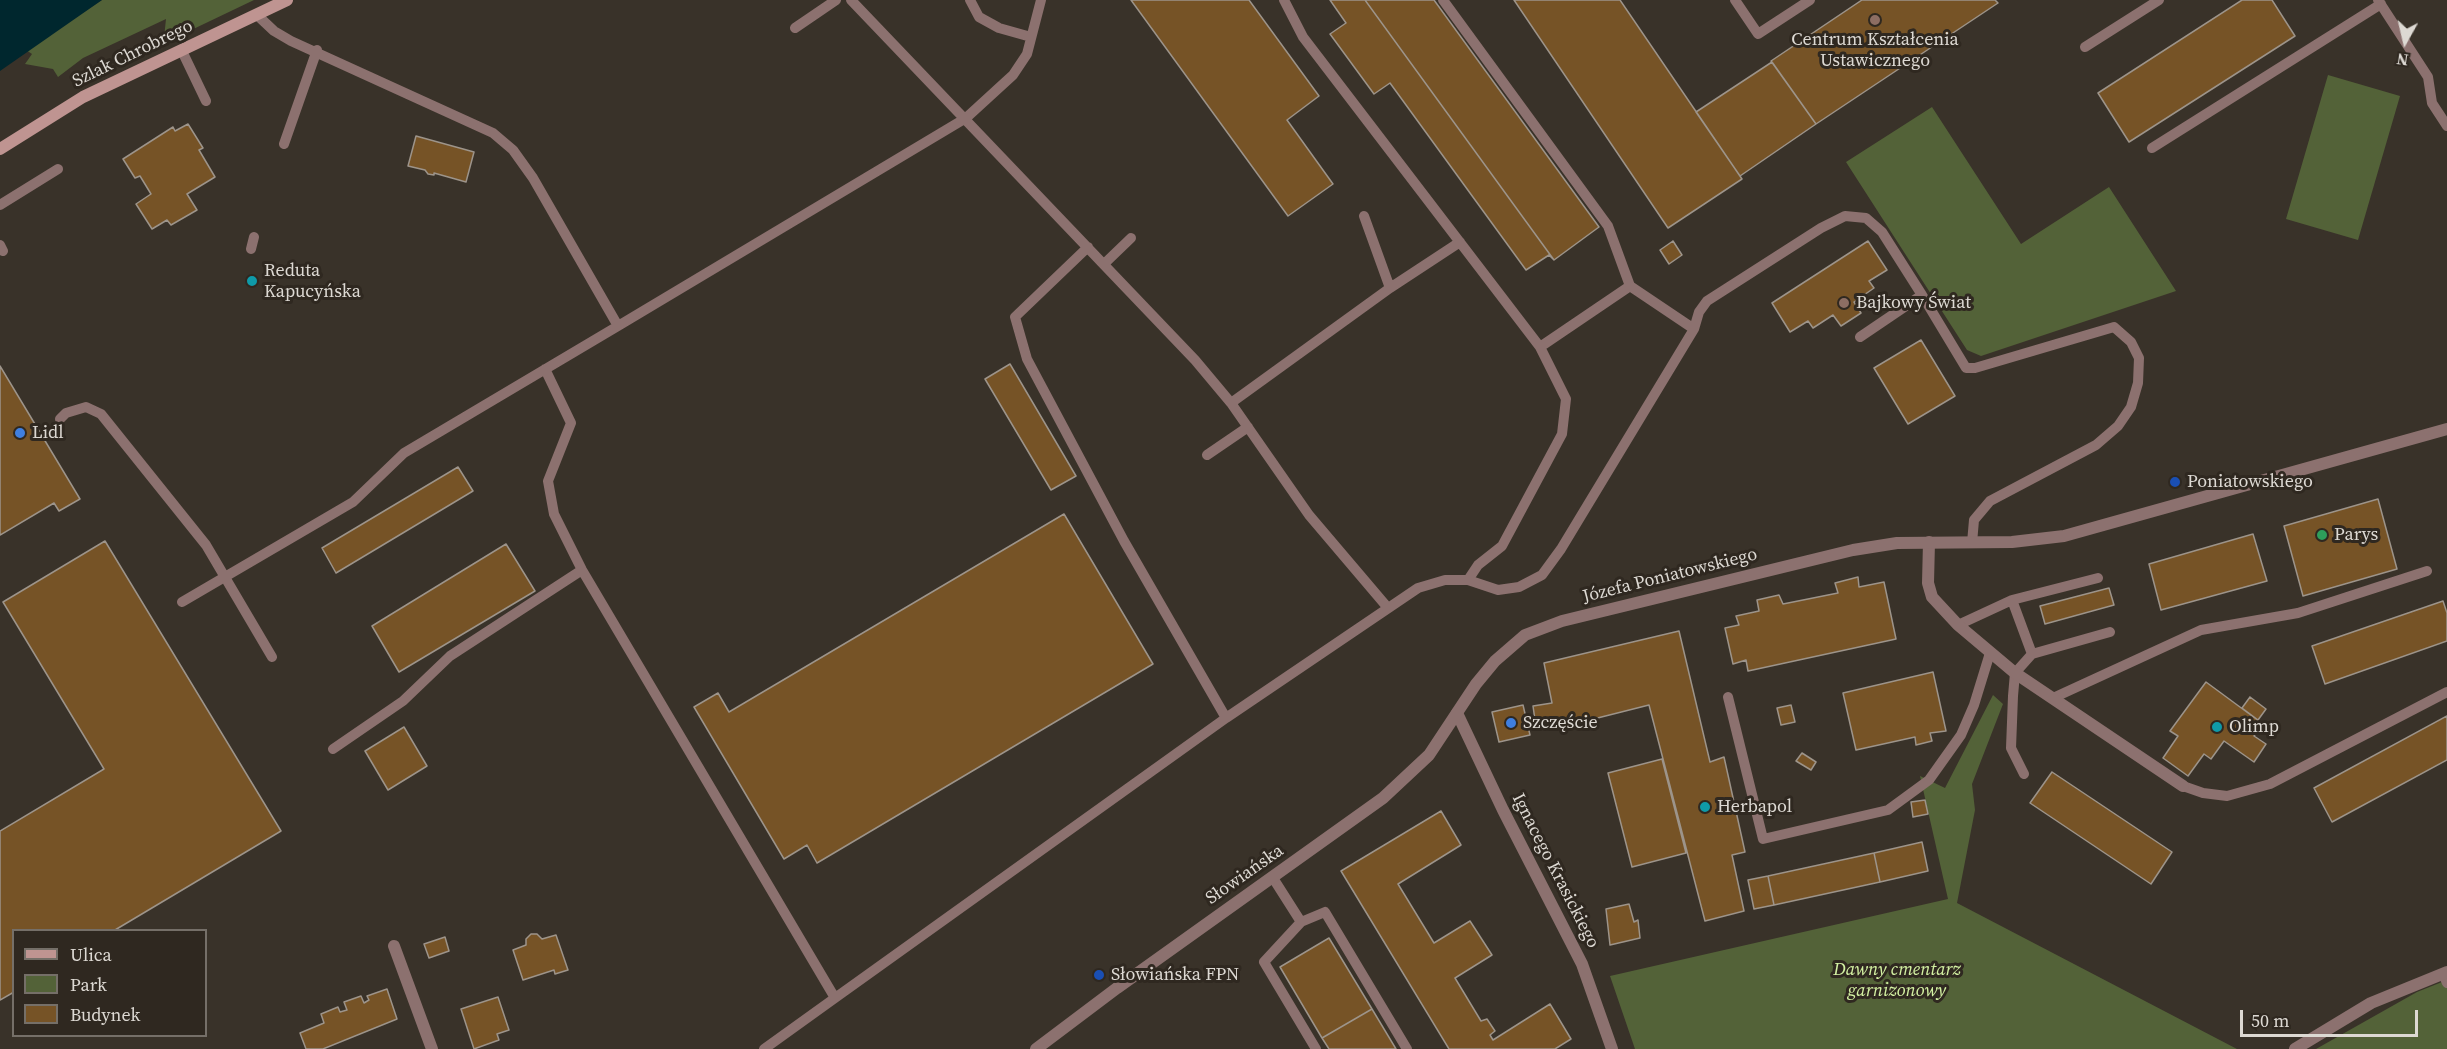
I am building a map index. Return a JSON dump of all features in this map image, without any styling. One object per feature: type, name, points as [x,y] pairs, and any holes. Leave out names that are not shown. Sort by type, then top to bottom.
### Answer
[{"type":"main road","name":"Szlak Chrobrego","points":[[0,149],[83,97],[287,0]]},
{"type":"street","name":"Józefa Poniatowskiego","points":[[1457,713],[1495,661],[1526,635],[1562,621],[1853,550],[1897,543],[1972,543],[2064,536],[2447,429]]},
{"type":"street","points":[[1929,542],[1928,583],[1932,597],[1958,625],[2015,673],[2183,786]]},
{"type":"street","name":"Słowiańska","points":[[1036,1049],[1117,988],[1273,878],[1402,781],[1429,755],[1457,713]]},
{"type":"street","name":"Ignacego Krasickiego","points":[[1457,713],[1582,964],[1612,1049]]},
{"type":"street","points":[[394,946],[432,1049]]},
{"type":"street","points":[[2295,1049],[2371,1003],[2446,977]]},
{"type":"lane","points":[[795,28],[836,0]]},
{"type":"lane","points":[[970,0],[979,17],[999,28],[1031,37]]},
{"type":"lane","points":[[182,602],[353,502],[404,453],[966,118],[1013,75],[1027,54],[1041,0]]},
{"type":"lane","points":[[1284,0],[1303,37],[1540,347],[1566,399],[1562,434],[1502,546],[1478,565],[1468,580]]},
{"type":"lane","points":[[1443,0],[1608,226],[1630,286],[1694,328]]},
{"type":"lane","points":[[1735,0],[1758,34],[1810,0]]},
{"type":"lane","points":[[2085,47],[2159,0]]},
{"type":"lane","points":[[855,1],[1104,264],[1231,403],[1309,515],[1388,608]]},
{"type":"lane","points":[[2152,148],[2380,2],[2428,77],[2432,103],[2447,126]]},
{"type":"lane","points":[[257,15],[274,31],[493,133],[513,150],[534,178],[618,326]]},
{"type":"lane","points":[[284,144],[317,50]]},
{"type":"lane","points":[[182,51],[206,101]]},
{"type":"lane","points":[[0,205],[58,169]]},
{"type":"lane","points":[[1364,216],[1390,288]]},
{"type":"lane","points":[[764,1049],[1226,717],[1418,588],[1445,580],[1468,580],[1498,590],[1519,587],[1542,575],[1561,549],[1694,328],[1699,312],[1707,301],[1821,228],[1845,216],[1866,218],[1882,232],[1966,368],[1975,368],[2114,327],[2131,342],[2139,358],[2138,383],[2131,406],[2118,426],[2096,445],[1990,501],[1973,522],[1972,543]]},
{"type":"lane","points":[[251,249],[254,237]]},
{"type":"lane","points":[[1104,264],[1131,238]]},
{"type":"lane","points":[[1231,403],[1390,288],[1460,242]]},
{"type":"lane","points":[[1088,247],[1015,318],[1027,359],[1124,541],[1226,717]]},
{"type":"lane","points":[[1540,347],[1630,286]]},
{"type":"lane","points":[[1860,337],[1922,295]]},
{"type":"lane","points":[[545,369],[571,423],[548,481],[554,514],[582,570],[835,998]]},
{"type":"lane","points":[[60,419],[66,413],[86,407],[101,414],[179,508],[225,576],[272,657]]},
{"type":"lane","points":[[1207,455],[1248,427]]},
{"type":"lane","points":[[333,749],[403,701],[450,656],[582,570]]},
{"type":"lane","points":[[2053,698],[2201,630],[2298,613],[2427,571]]},
{"type":"lane","points":[[1958,625],[2012,600],[2098,578]]},
{"type":"lane","points":[[2012,600],[2032,654]]},
{"type":"lane","points":[[2024,774],[2011,748],[2015,673],[2032,654],[2110,632]]},
{"type":"lane","points":[[1728,697],[1763,839],[1888,810],[1929,780],[1961,735],[1974,705],[1990,653]]},
{"type":"lane","points":[[2183,786],[2203,793],[2228,796],[2270,784],[2447,692]]},
{"type":"lane","points":[[1273,878],[1301,922]]},
{"type":"lane","points":[[1316,1049],[1264,962],[1301,922],[1325,912],[1407,1049]]},
{"type":"green space","points":[[102,0],[254,0],[185,33],[164,38],[166,19],[83,58],[58,77],[53,69],[25,64],[32,54],[26,50]]},
{"type":"green space","points":[[2328,75],[2400,96],[2358,240],[2286,219]]},
{"type":"green space","points":[[1932,107],[2021,244],[2109,187],[2176,291],[1981,356],[1967,350],[1846,162]]},
{"type":"green space","name":"Dawny cmentarz garnizonowy","points":[[1993,695],[2003,704],[1972,784],[1975,810],[1957,903],[2237,1049],[1635,1049],[1610,976],[1948,899],[1920,776],[1945,788]]},
{"type":"green space","points":[[2447,980],[2447,1049],[2316,1049],[2417,992]]},
{"type":"water","points":[[0,0],[102,0],[0,71]]},
{"type":"building","points":[[1131,0],[1249,0],[1319,96],[1287,120],[1333,184],[1288,216]]},
{"type":"building","points":[[1330,0],[1365,0],[1554,260],[1549,255],[1526,270],[1390,83],[1374,94],[1330,34],[1346,23]]},
{"type":"building","points":[[1365,0],[1434,0],[1599,227],[1554,260]]},
{"type":"building","points":[[1514,0],[1620,0],[1742,179],[1668,228]]},
{"type":"building","points":[[1862,0],[1995,0],[1998,3],[1816,124],[1771,61]]},
{"type":"building","points":[[2242,0],[2272,0],[2295,36],[2129,142],[2098,93]]},
{"type":"building","points":[[1772,62],[1816,124],[1740,176],[1696,112]]},
{"type":"building","points":[[188,124],[203,148],[199,150],[215,177],[187,194],[197,210],[171,225],[167,220],[152,229],[136,204],[151,194],[140,176],[135,178],[123,159],[173,127],[175,131]]},
{"type":"building","points":[[416,136],[474,152],[466,182],[434,173],[434,175],[428,174],[425,170],[408,166]]},
{"type":"building","points":[[1673,241],[1682,255],[1669,264],[1660,250]]},
{"type":"building","points":[[1868,241],[1887,270],[1869,281],[1874,288],[1854,302],[1861,313],[1841,326],[1833,315],[1813,328],[1808,321],[1790,332],[1772,303]]},
{"type":"building","points":[[1921,340],[1955,396],[1908,424],[1874,368]]},
{"type":"building","points":[[1010,364],[1076,476],[1051,490],[985,379]]},
{"type":"building","name":"Lidl","points":[[0,366],[80,499],[59,511],[54,503],[0,535]]},
{"type":"building","points":[[458,467],[473,491],[336,573],[322,548]]},
{"type":"building","points":[[2378,499],[2397,569],[2303,596],[2284,526]]},
{"type":"building","points":[[1064,514],[1153,664],[817,863],[807,845],[784,859],[694,707],[718,693],[729,712]]},
{"type":"building","points":[[2253,534],[2267,581],[2161,610],[2149,564]]},
{"type":"building","points":[[105,541],[281,831],[117,929],[12,929],[12,993],[0,1000],[0,831],[104,769],[3,602]]},
{"type":"building","points":[[506,544],[535,591],[399,672],[372,626]]},
{"type":"building","points":[[1858,577],[1859,587],[1884,582],[1896,639],[1748,671],[1746,660],[1733,664],[1725,628],[1739,625],[1736,616],[1759,611],[1757,600],[1779,595],[1783,604],[1838,593],[1835,583]]},
{"type":"building","points":[[2109,588],[2114,605],[2045,624],[2040,606]]},
{"type":"building","points":[[2443,601],[2447,613],[2447,641],[2325,684],[2312,646]]},
{"type":"building","name":"Herbapol","points":[[1679,631],[1710,762],[1724,757],[1745,852],[1732,855],[1744,911],[1705,921],[1649,705],[1558,728],[1558,722],[1536,727],[1533,706],[1552,703],[1544,663]]},
{"type":"building","points":[[1933,672],[1946,731],[1930,733],[1932,741],[1916,745],[1915,737],[1856,750],[1843,693]]},
{"type":"building","name":"Olimp","points":[[2206,682],[2263,724],[2254,736],[2266,744],[2254,762],[2224,741],[2211,759],[2204,754],[2188,776],[2163,758],[2178,736],[2170,731]]},
{"type":"building","points":[[2250,697],[2266,709],[2258,720],[2242,708]]},
{"type":"building","name":"Szczęście","points":[[1523,705],[1530,735],[1499,742],[1492,712]]},
{"type":"building","points":[[1791,705],[1795,722],[1781,725],[1777,708]]},
{"type":"building","points":[[2447,716],[2447,760],[2332,822],[2314,788]]},
{"type":"building","points":[[404,727],[427,766],[388,790],[365,751]]},
{"type":"building","points":[[1802,753],[1816,762],[1811,770],[1796,761]]},
{"type":"building","points":[[1662,759],[1686,853],[1632,867],[1608,773]]},
{"type":"building","points":[[2052,772],[2172,852],[2151,884],[2030,803]]},
{"type":"building","points":[[1925,800],[1928,814],[1913,817],[1911,802]]},
{"type":"building","points":[[1441,811],[1461,845],[1398,884],[1434,943],[1470,921],[1492,955],[1455,978],[1481,1021],[1487,1019],[1495,1031],[1490,1035],[1493,1040],[1550,1004],[1571,1039],[1555,1049],[1449,1049],[1341,871]]},
{"type":"building","points":[[1922,842],[1928,871],[1880,882],[1874,853]]},
{"type":"building","points":[[1874,853],[1880,882],[1774,905],[1768,876]]},
{"type":"building","points":[[1768,876],[1774,905],[1754,909],[1748,880]]},
{"type":"building","points":[[1629,904],[1634,922],[1638,920],[1640,938],[1610,945],[1606,909]]},
{"type":"building","points":[[531,934],[537,934],[542,939],[556,935],[568,970],[555,974],[554,970],[523,980],[513,950],[526,945],[526,939]]},
{"type":"building","points":[[445,937],[449,951],[429,958],[424,944]]},
{"type":"building","points":[[1329,938],[1372,1009],[1322,1038],[1280,967]]},
{"type":"building","points":[[387,989],[397,1019],[323,1049],[306,1049],[300,1033],[324,1023],[321,1014],[338,1007],[340,1012],[347,1010],[344,1002],[361,996],[364,1003],[369,1000],[367,996]]},
{"type":"building","points":[[498,997],[509,1030],[497,1034],[499,1040],[474,1049],[461,1009]]},
{"type":"building","points":[[1372,1009],[1396,1049],[1329,1049],[1322,1038]]},
{"type":"place","name":"Centrum Kształcenia Ustawicznego","points":[[1875,20]]},
{"type":"place","name":"Reduta Kapucyńska","points":[[252,281]]},
{"type":"place","name":"Bajkowy Świat","points":[[1844,303]]},
{"type":"place","name":"Lidl","points":[[20,433]]},
{"type":"place","name":"Poniatowskiego","points":[[2175,482]]},
{"type":"place","name":"Parys","points":[[2322,535]]},
{"type":"place","name":"Szczęście","points":[[1511,723]]},
{"type":"place","name":"Olimp","points":[[2217,727]]},
{"type":"place","name":"Herbapol","points":[[1705,807]]},
{"type":"place","name":"Słowiańska FPN","points":[[1099,975]]}]
